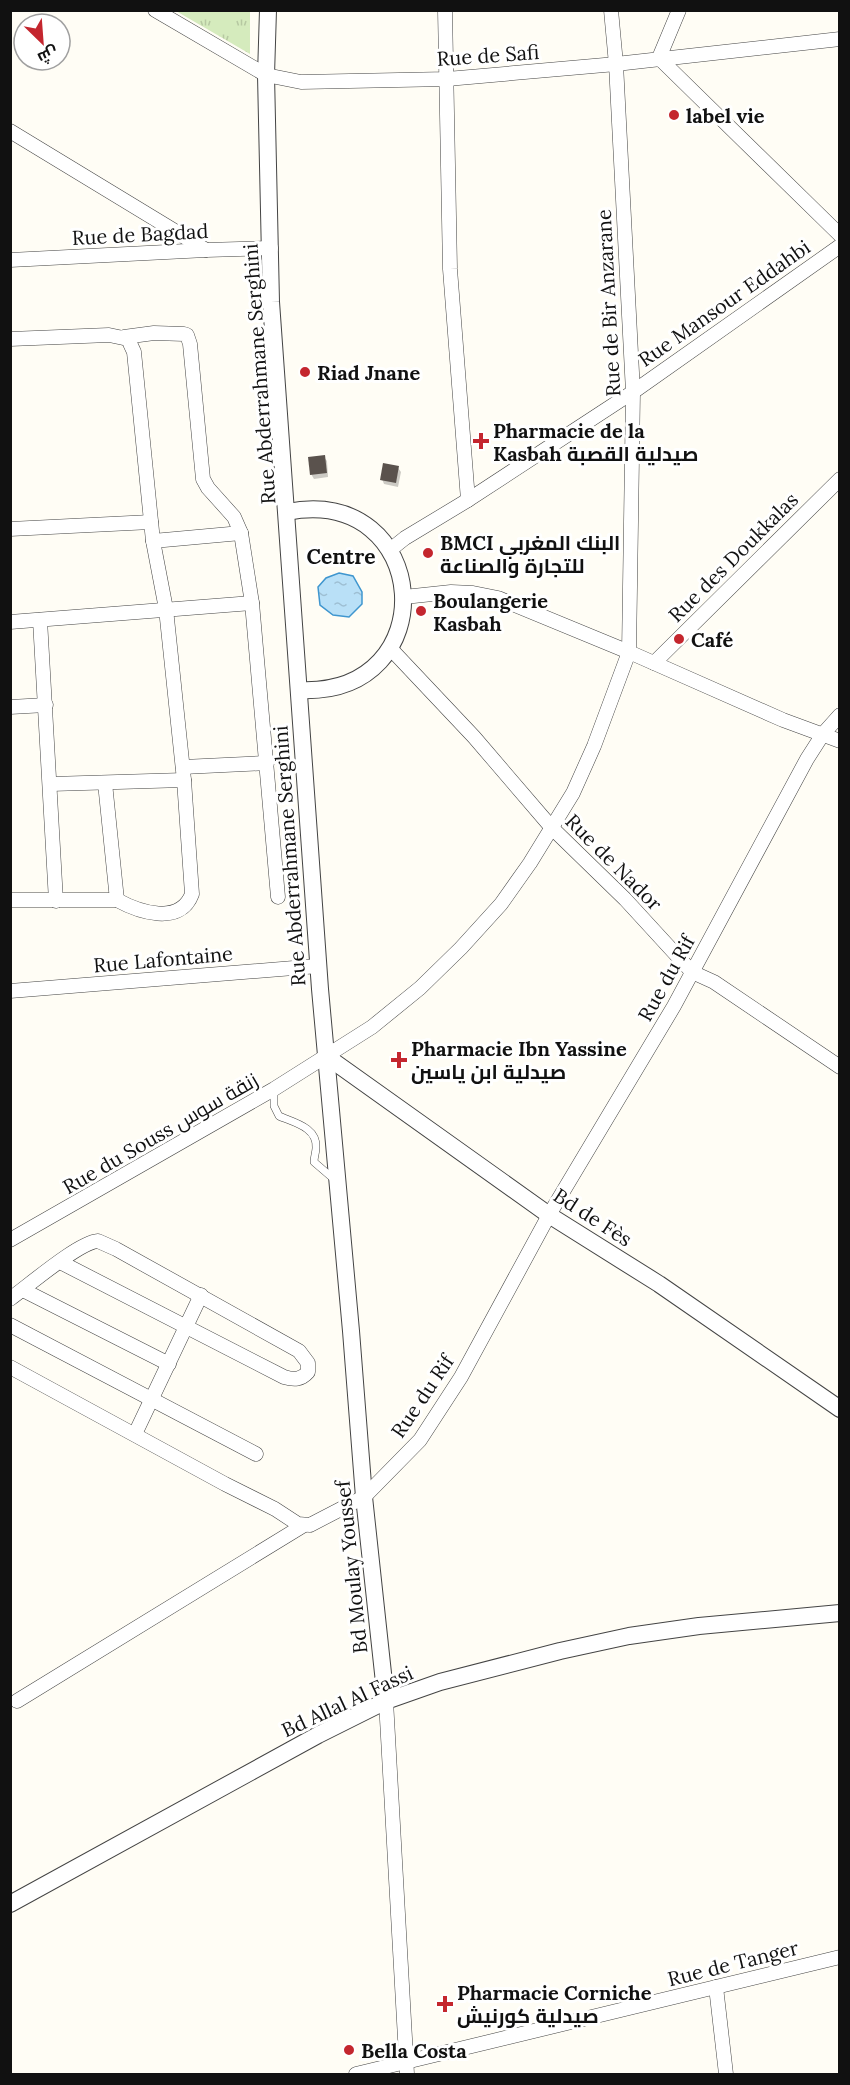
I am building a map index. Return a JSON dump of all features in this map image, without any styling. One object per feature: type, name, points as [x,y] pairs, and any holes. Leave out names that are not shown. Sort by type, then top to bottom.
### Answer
[{"type":"street","name":"Rue de Safi","points":[[155,10],[266,75],[301,82],[447,79],[616,64],[840,39]]},
{"type":"street","name":"Rue Abderrahmane Serghini","points":[[268,10],[266,75],[271,302],[287,512],[320,509],[352,518],[373,532],[390,550],[400,573],[404,597],[403,615],[398,632],[390,648],[366,674],[334,688],[299,690],[326,1056]]},
{"type":"street","points":[[446,10],[450,269],[468,500]]},
{"type":"street","name":"Rue de Bir Anzarane","points":[[326,1056],[372,1027],[420,988],[501,904],[573,793],[594,746],[629,652],[633,392],[616,64],[611,10]]},
{"type":"street","points":[[679,10],[659,58],[840,235]]},
{"type":"street","points":[[10,131],[206,250]]},
{"type":"street","name":"Rue Mansour Eddahbi","points":[[390,550],[405,538],[468,500],[633,392],[840,246]]},
{"type":"street","name":"Rue de Bagdad","points":[[10,260],[271,249]]},
{"type":"street","points":[[10,339],[109,335],[124,337],[154,333],[186,335],[191,349],[203,479],[208,488],[234,517],[241,533],[252,603],[278,897]]},
{"type":"street","points":[[10,900],[117,900],[149,913],[163,914],[175,912],[190,902],[192,894],[183,774],[166,609],[153,541],[134,349],[124,337]]},
{"type":"street","name":"Rue des Doukkalas","points":[[654,663],[840,479]]},
{"type":"street","points":[[287,512],[299,690]]},
{"type":"street","points":[[10,529],[151,522]]},
{"type":"street","points":[[153,541],[241,533]]},
{"type":"street","points":[[404,597],[451,592],[498,598],[772,715],[840,741]]},
{"type":"street","points":[[10,622],[252,603]]},
{"type":"street","points":[[40,620],[56,901]]},
{"type":"street","name":"Rue de Nador","points":[[390,648],[474,737],[552,828],[625,899],[692,972],[714,982],[840,1067]]},
{"type":"street","points":[[10,707],[46,705]]},
{"type":"street","name":"Rue du Rif","points":[[17,1701],[304,1525],[310,1525],[364,1497],[420,1440],[461,1377],[549,1215],[674,1006],[807,759],[823,734],[840,715]]},
{"type":"street","points":[[51,784],[105,783],[267,764]]},
{"type":"street","points":[[105,783],[117,900]]},
{"type":"street","name":"Rue Lafontaine","points":[[10,991],[318,966]]},
{"type":"street","name":"Rue du Souss زنقة سوس","points":[[10,1240],[274,1089],[326,1056]]},
{"type":"street","name":"Bd Moulay Youssef","points":[[326,1056],[364,1497],[386,1701],[406,2068]]},
{"type":"street","name":"Bd de Fès","points":[[326,1056],[549,1215],[659,1284],[840,1409]]},
{"type":"street","points":[[10,1299],[60,1262],[85,1245],[98,1241],[299,1350],[308,1363],[308,1372],[295,1380],[284,1377],[60,1262]]},
{"type":"street","points":[[23,1290],[169,1364]]},
{"type":"street","points":[[135,1434],[201,1295]]},
{"type":"street","points":[[10,1325],[256,1454]]},
{"type":"street","points":[[10,1367],[275,1509],[298,1524],[304,1525]]},
{"type":"street","name":"Bd Allal Al Fassi","points":[[10,1904],[318,1735],[386,1701],[440,1682],[629,1636],[699,1626],[840,1613]]},
{"type":"street","name":"Rue de Tanger","points":[[356,2074],[406,2068],[840,1957]]},
{"type":"street","points":[[716,1988],[726,2074]]},
{"type":"lane","points":[[274,1089],[274,1106],[279,1116],[303,1126],[312,1134],[316,1147],[314,1162],[337,1182]]},
{"type":"green space","points":[[176,11],[250,11],[250,54]]},
{"type":"water","points":[[339,573],[353,576],[362,592],[362,604],[349,617],[333,615],[320,605],[318,587],[326,578]]},
{"type":"building","points":[[325,455],[327,473],[310,475],[308,457]]},
{"type":"building","points":[[383,463],[399,466],[396,483],[380,480]]},
{"type":"place","name":"label vie","points":[[674,115]]},
{"type":"place","name":"Riad Jnane","points":[[305,372]]},
{"type":"place","name":"Pharmacie de la Kasbah صيدلية القصبة","points":[[481,441]]},
{"type":"place","name":"BMCI البنك المغربي للتجارة والصناعة","points":[[428,553]]},
{"type":"place","name":"Boulangerie Kasbah","points":[[421,611]]},
{"type":"place","name":"Café","points":[[679,639]]},
{"type":"place","name":"Pharmacie Ibn Yassine صيدلية ابن ياسين","points":[[399,1060]]},
{"type":"place","name":"Pharmacie Corniche صيدلية كورنيش","points":[[445,2004]]},
{"type":"place","name":"Bella Costa","points":[[349,2050]]},
{"type":"district","name":"Centre","points":[[341,556]]}]
